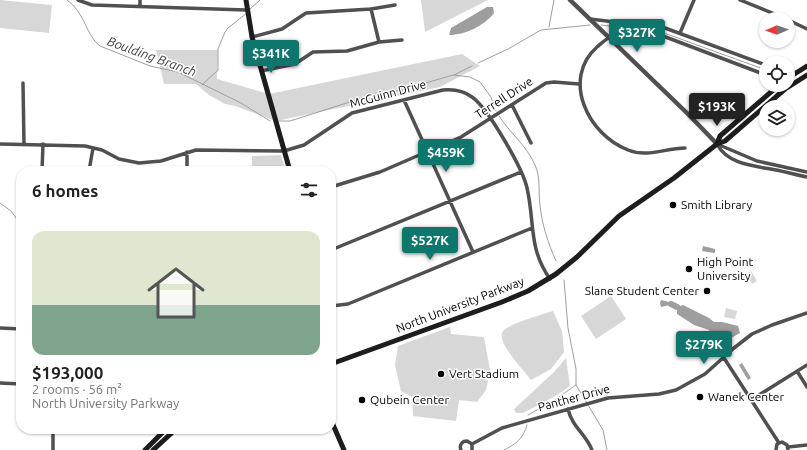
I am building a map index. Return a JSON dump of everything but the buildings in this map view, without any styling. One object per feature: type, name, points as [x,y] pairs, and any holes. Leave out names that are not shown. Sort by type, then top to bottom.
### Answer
[{"type":"main road","points":[[246,0],[246,10],[252,37],[289,166]]},
{"type":"main road","points":[[795,74],[807,66]]},
{"type":"main road","name":"North University Parkway","points":[[336,362],[502,302],[528,291],[550,279],[577,257],[619,216],[674,178],[717,144],[725,141],[785,89],[807,75]]},
{"type":"main road","name":"North University Parkway","points":[[717,144],[720,136],[770,92]]},
{"type":"main road","points":[[336,432],[344,450]]},
{"type":"main road","points":[[146,449],[161,434]]},
{"type":"main road","points":[[153,449],[153,445],[163,434]]},
{"type":"main road","points":[[153,449],[170,434]]},
{"type":"street","points":[[78,0],[92,5],[246,10]]},
{"type":"street","points":[[140,0],[140,7]]},
{"type":"street","points":[[570,0],[689,114],[727,156],[748,165],[807,177]]},
{"type":"street","points":[[680,33],[694,0]]},
{"type":"street","points":[[740,0],[770,12]]},
{"type":"street","points":[[252,37],[282,29],[306,13],[371,9],[395,5]]},
{"type":"street","points":[[371,9],[379,42]]},
{"type":"street","points":[[589,19],[660,27],[759,62]]},
{"type":"street","points":[[795,23],[807,29]]},
{"type":"street","points":[[685,148],[643,154],[620,147],[606,136],[592,120],[583,102],[580,84],[581,71],[586,58],[609,37],[615,34],[634,33],[663,36],[700,51],[745,66],[759,73]]},
{"type":"street","points":[[261,71],[295,64],[313,52],[347,51],[379,42],[402,40]]},
{"type":"street","name":"Terrell Drive","points":[[336,185],[380,172],[428,153],[462,137],[546,83],[554,82],[580,84]]},
{"type":"street","points":[[24,83],[24,145]]},
{"type":"street","name":"McGuinn Drive","points":[[0,144],[84,146],[94,148],[119,159],[140,163],[161,160],[187,152],[284,150],[304,145],[352,113],[443,90],[458,90],[467,93],[476,100],[490,119],[521,172],[528,194],[536,255],[550,279]]},
{"type":"street","points":[[404,100],[473,252]]},
{"type":"street","points":[[512,105],[531,143]]},
{"type":"street","points":[[42,166],[43,144]]},
{"type":"street","points":[[717,144],[757,161],[807,172]]},
{"type":"street","points":[[90,166],[94,148]]},
{"type":"street","points":[[187,152],[187,166]]},
{"type":"street","points":[[336,248],[521,172]]},
{"type":"street","points":[[336,305],[348,304],[532,228]]},
{"type":"street","name":"Panther Drive","points":[[459,449],[464,441],[472,444],[502,428],[568,409],[613,397],[659,394],[676,390],[705,374],[742,341],[760,330],[807,313]]},
{"type":"street","points":[[0,328],[16,329]]},
{"type":"street","points":[[724,358],[779,443]]},
{"type":"street","points":[[751,400],[807,365]]},
{"type":"street","points":[[797,371],[807,387]]},
{"type":"street","points":[[0,384],[16,384]]},
{"type":"street","points":[[568,409],[574,426],[586,438],[592,450]]},
{"type":"street","points":[[53,434],[53,450]]},
{"type":"street","points":[[779,443],[784,442],[788,449],[807,445]]},
{"type":"street","points":[[776,450],[779,443]]},
{"type":"street","points":[[472,444],[472,450]]},
{"type":"shaded area","points":[[0,0],[52,5],[49,33],[0,28]]},
{"type":"shaded area","points":[[421,0],[488,0],[425,32]]},
{"type":"shaded area","points":[[487,7],[493,7],[494,13],[480,26],[455,35],[449,35],[451,28]]},
{"type":"shaded area","points":[[156,50],[218,50],[217,79],[269,94],[462,54],[480,66],[440,87],[276,121],[235,106],[225,104],[209,95],[196,84],[164,84]]},
{"type":"shaded area","points":[[281,155],[284,166],[252,166],[252,156]]},
{"type":"shaded area","points":[[703,246],[715,249],[715,252],[702,251]]},
{"type":"shaded area","points":[[751,271],[757,281],[752,284],[746,274]]},
{"type":"shaded area","points":[[611,296],[626,319],[596,339],[581,316]]},
{"type":"shaded area","points":[[661,300],[669,302],[670,305],[661,307]]},
{"type":"shaded area","points":[[683,305],[714,322],[722,322],[738,326],[740,333],[731,338],[713,338],[709,330],[694,325],[677,314],[677,307]]},
{"type":"shaded area","points":[[726,308],[737,311],[735,319],[724,317]]},
{"type":"shaded area","points":[[553,311],[562,331],[564,352],[551,369],[531,380],[508,351],[502,338],[502,333],[504,330],[517,323]]},
{"type":"shaded area","name":"Vert Stadium","points":[[450,327],[451,334],[484,337],[490,370],[486,373],[485,379],[488,381],[486,390],[477,402],[459,400],[456,421],[413,416],[412,397],[401,391],[395,365],[398,346]]},
{"type":"shaded area","points":[[566,358],[570,386],[557,395],[523,413],[516,413],[514,409],[554,372]]},
{"type":"shaded area","points":[[742,363],[751,378],[748,380],[739,365]]},
{"type":"waterway","name":"Boulding Branch","points":[[67,0],[78,11],[91,36],[100,46],[150,66],[178,72],[241,103],[270,121]]},
{"type":"waterway","points":[[250,9],[260,0]]},
{"type":"waterway","points":[[549,27],[554,0]]},
{"type":"waterway","points":[[202,85],[218,70],[218,49],[225,32],[247,13]]},
{"type":"waterway","points":[[478,63],[508,49],[541,30],[590,25]]},
{"type":"waterway","points":[[601,25],[664,33],[759,67]]},
{"type":"waterway","points":[[454,75],[472,66]]},
{"type":"waterway","name":"Boulding Branch","points":[[279,121],[290,121],[375,94],[402,90],[453,75],[470,77],[480,82],[491,97],[496,111]]},
{"type":"waterway","name":"Boulding Branch","points":[[499,116],[528,152],[537,170],[542,220],[556,261]]},
{"type":"waterway","points":[[0,203],[11,211],[16,218]]},
{"type":"waterway","name":"Boulding Branch","points":[[564,280],[568,328],[576,369],[576,385],[603,430],[607,450]]},
{"type":"waterway","points":[[671,304],[677,307]]},
{"type":"waterway","points":[[528,415],[553,401],[576,385]]},
{"type":"waterway","points":[[504,450],[512,446],[518,440],[523,434],[527,425]]},
{"type":"place","name":"Smith Library","points":[[673,205]]},
{"type":"place","name":"High Point University","points":[[689,269]]},
{"type":"place","name":"Slane Student Center","points":[[707,291]]},
{"type":"place","name":"Vert Stadium","points":[[441,374]]},
{"type":"place","name":"Wanek Center","points":[[700,397]]},
{"type":"place","name":"Qubein Center","points":[[362,400]]}]
